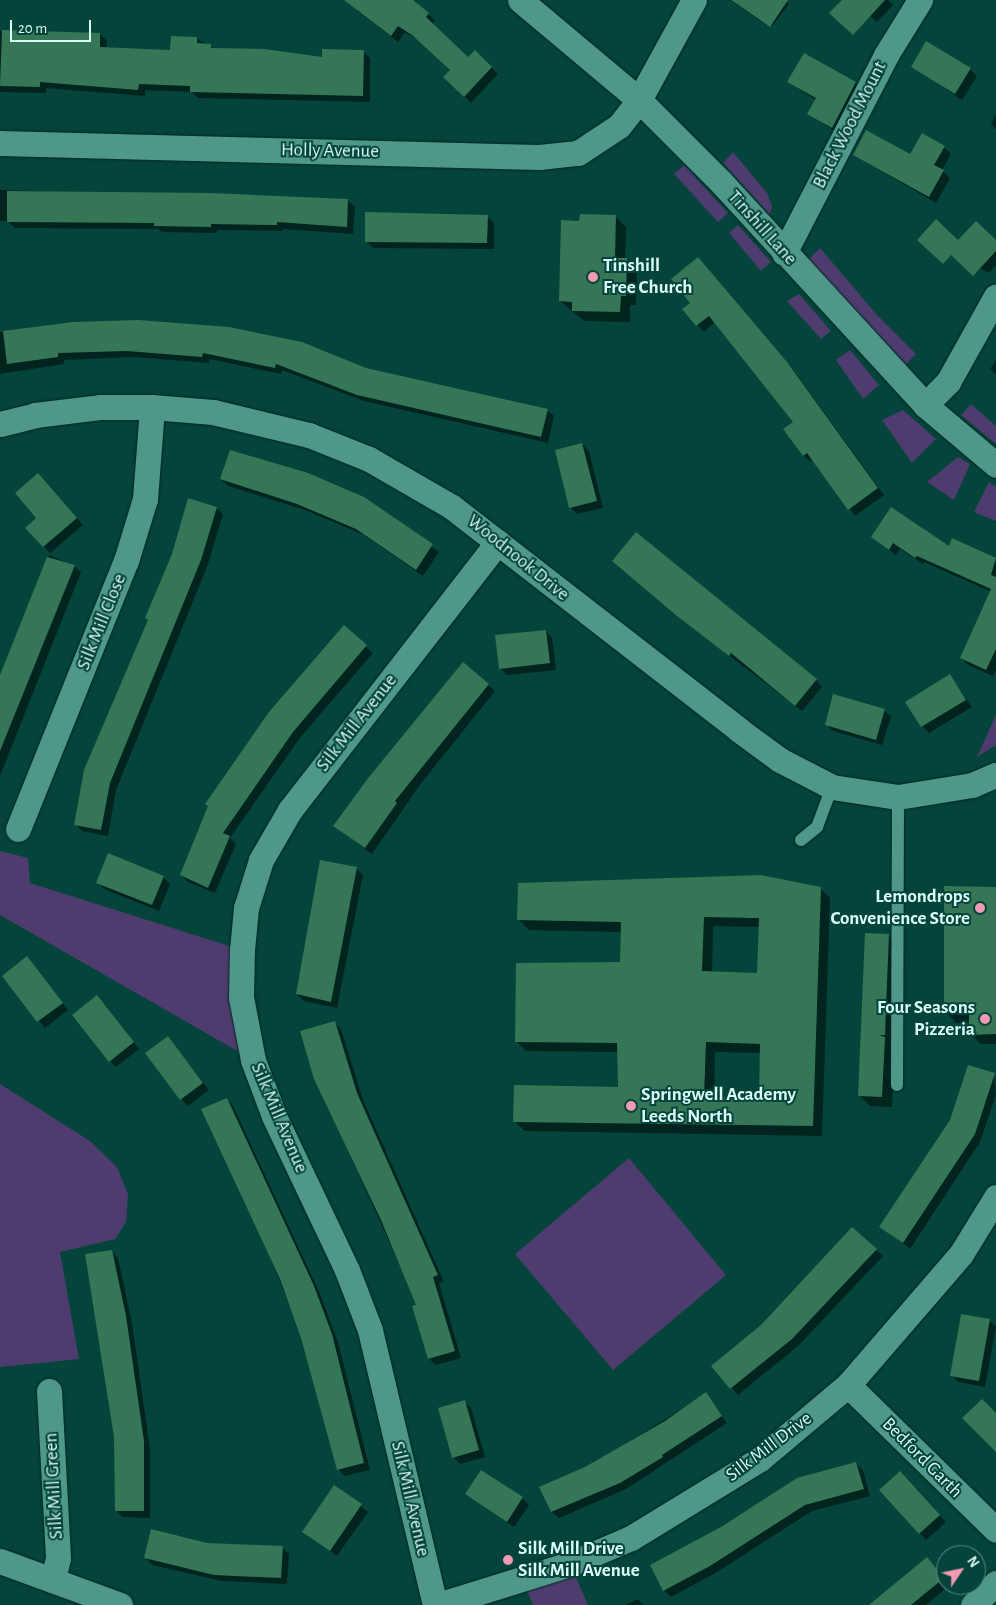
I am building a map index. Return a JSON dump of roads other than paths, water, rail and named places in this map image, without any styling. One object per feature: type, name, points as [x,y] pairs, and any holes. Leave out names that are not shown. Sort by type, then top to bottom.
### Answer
[{"type":"street","name":"Tinshill Lane","points":[[520,0],[639,100],[721,182],[925,405],[996,464]]},
{"type":"street","name":"Holly Avenue","points":[[0,143],[539,157],[578,153],[591,148],[619,126],[639,100],[694,0]]},
{"type":"street","name":"Black Wood Mount","points":[[784,253],[886,55],[920,0]]},
{"type":"street","points":[[925,405],[948,382],[996,296]]},
{"type":"street","name":"Woodnook Drive","points":[[0,424],[35,415],[100,407],[152,407],[213,412],[265,422],[326,442],[369,459],[415,483],[498,542],[780,760],[832,787],[898,797],[972,785],[996,774]]},
{"type":"street","name":"Silk Mill Close","points":[[18,828],[126,561],[145,499],[152,407]]},
{"type":"street","name":"Silk Mill Avenue","points":[[437,1605],[370,1330],[347,1270],[274,1116],[253,1060],[241,998],[242,950],[246,908],[261,860],[290,810],[498,542]]},
{"type":"street","name":"Silk Mill Drive","points":[[437,1605],[570,1564],[631,1538],[760,1459],[848,1385],[961,1254],[996,1197]]},
{"type":"street","name":"Bedford Garth","points":[[848,1385],[996,1530]]},
{"type":"street","name":"Silk Mill Green","points":[[49,1391],[58,1558],[53,1580]]},
{"type":"street","points":[[0,1561],[120,1605]]},
{"type":"street","points":[[973,1605],[996,1583]]},
{"type":"lane","points":[[801,840],[817,827],[832,787]]},
{"type":"lane","points":[[898,797],[898,1085]]},
{"type":"place","name":"Tinshill Free Church","points":[[593,277]]},
{"type":"place","name":"Lemondrops Convenience Store","points":[[980,908]]},
{"type":"place","name":"Four Seasons Pizzeria","points":[[985,1019]]},
{"type":"place","name":"Springwell Academy Leeds North","points":[[631,1106]]},
{"type":"place","name":"Silk Mill Drive Silk Mill Avenue","points":[[508,1560]]}]
